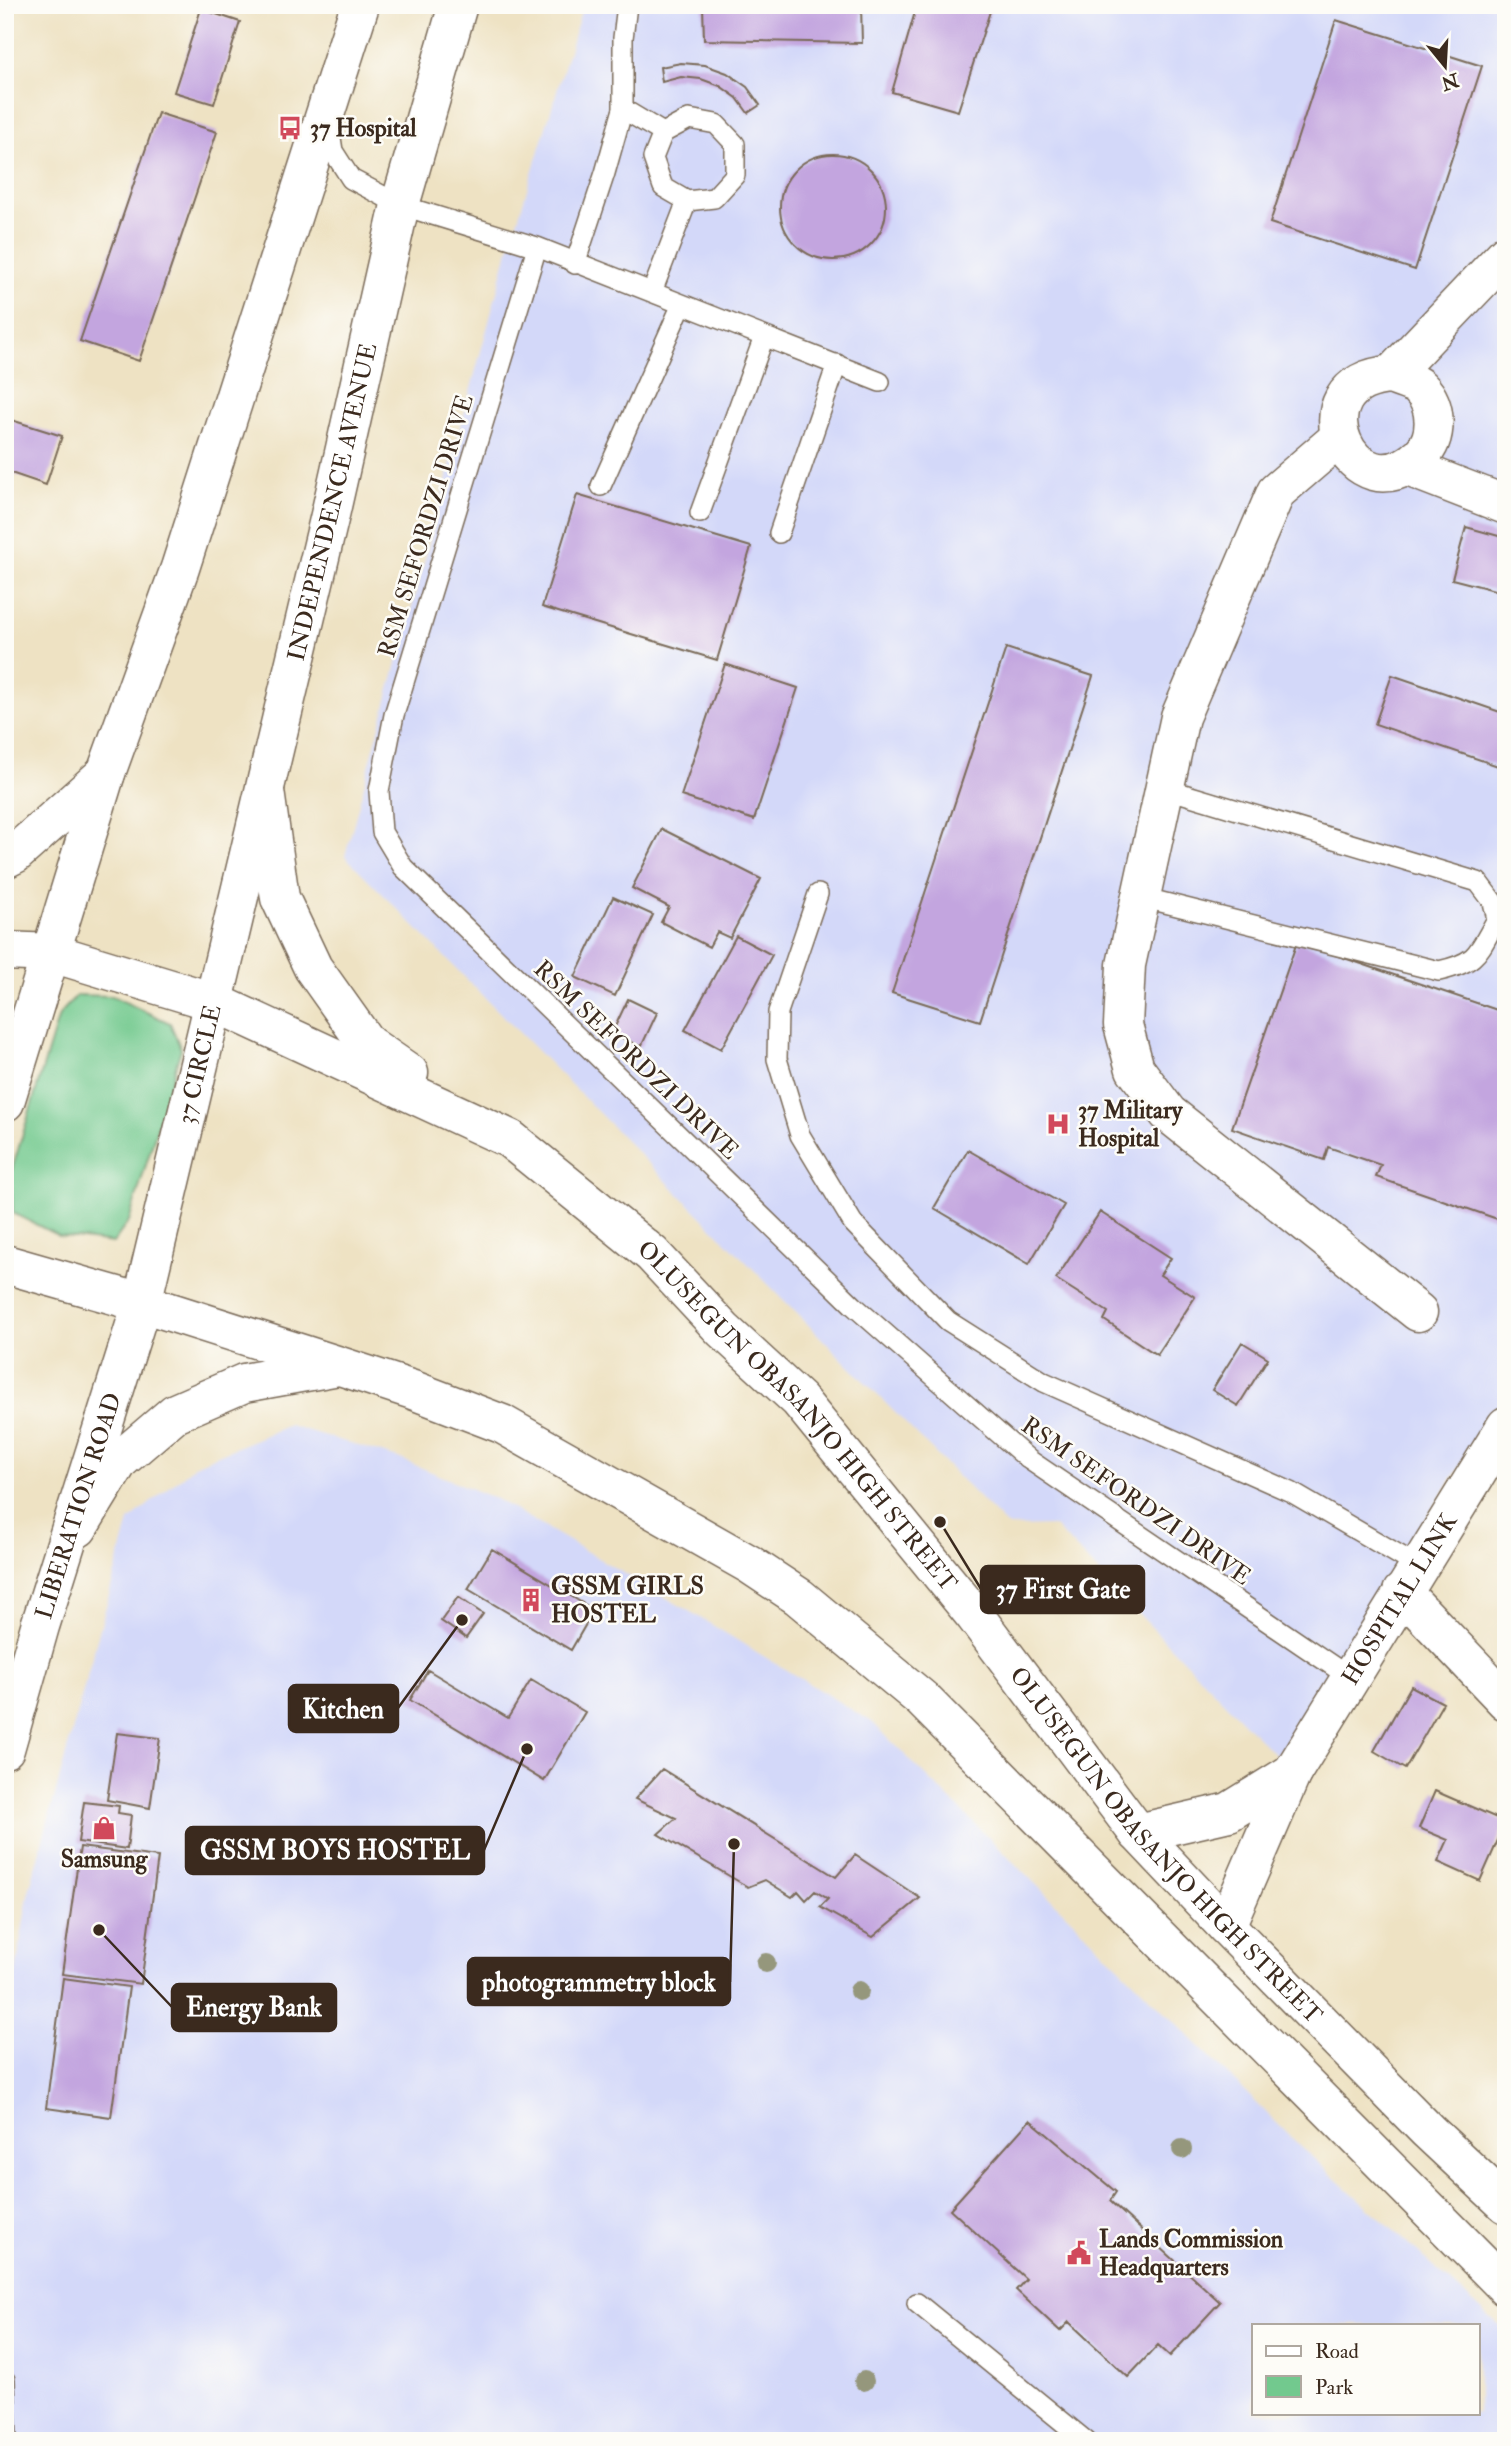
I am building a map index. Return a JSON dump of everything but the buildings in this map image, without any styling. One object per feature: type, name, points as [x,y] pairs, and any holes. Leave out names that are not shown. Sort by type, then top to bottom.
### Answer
[{"type":"main road","points":[[5,1102],[106,773],[180,568],[360,5]]},
{"type":"main road","name":"INDEPENDENCE AVENUE","points":[[214,1002],[400,205],[458,5]]},
{"type":"main road","points":[[1391,375],[1506,254]]},
{"type":"main road","points":[[1391,375],[1420,387],[1435,415],[1430,445],[1408,467],[1388,472],[1367,469],[1350,457],[1339,438],[1338,422],[1341,406],[1349,393],[1368,379],[1391,375]]},
{"type":"main road","points":[[1339,438],[1276,492],[1180,717],[1126,965],[1123,1025],[1135,1069],[1168,1113],[1418,1312]]},
{"type":"main road","points":[[1408,467],[1506,505]]},
{"type":"main road","points":[[5,859],[106,773]]},
{"type":"main road","points":[[265,791],[280,898],[313,968],[367,1044],[510,1139]]},
{"type":"main road","name":"37 CIRCLE","points":[[5,951],[52,953],[214,1002],[142,1303]]},
{"type":"main road","name":"OLUSEGUN OBASANJO HIGH STREET","points":[[214,1002],[510,1139],[652,1254],[723,1330],[799,1400],[975,1616],[1138,1833],[1428,2131],[1506,2204]]},
{"type":"main road","points":[[5,1264],[142,1303],[340,1366],[502,1424],[750,1564],[799,1597],[922,1699],[1506,2287]]},
{"type":"main road","name":"LIBERATION ROAD","points":[[5,1749],[40,1626],[142,1303]]},
{"type":"main road","points":[[67,1545],[119,1461],[175,1413],[244,1383],[340,1366]]},
{"type":"main road","name":"HOSPITAL LINK","points":[[1226,1926],[1292,1773],[1506,1426]]},
{"type":"main road","points":[[1410,1579],[1506,1701]]},
{"type":"main road","name":"HOSPITAL LINK","points":[[1138,1833],[1229,1812],[1292,1773]]},
{"type":"lane","points":[[575,264],[623,109],[623,38],[627,5]]},
{"type":"lane","points":[[326,107],[333,150],[340,166],[351,179],[400,205],[537,247],[880,382]]},
{"type":"lane","points":[[623,109],[663,133]]},
{"type":"lane","points":[[689,119],[716,124],[735,144],[735,175],[714,198],[687,201],[663,187],[653,158],[663,133],[689,119]]},
{"type":"lane","points":[[652,292],[687,201]]},
{"type":"lane","name":"RSM SEFORDZI DRIVE","points":[[537,247],[394,715],[379,791],[382,832],[404,867],[834,1287],[1028,1459],[1352,1679]]},
{"type":"lane","points":[[601,486],[682,304]]},
{"type":"lane","points":[[700,513],[764,337]]},
{"type":"lane","points":[[779,533],[837,364]]},
{"type":"lane","points":[[1140,897],[1438,971],[1462,966],[1475,956],[1497,919],[1493,902],[1478,882],[1164,788]]},
{"type":"lane","points":[[818,894],[778,1012],[777,1059],[800,1135],[853,1223],[948,1321],[1044,1382],[1291,1492],[1410,1579]]},
{"type":"lane","points":[[916,2303],[1086,2441]]},
{"type":"lane","points":[[5,2380],[7,2441]]},
{"type":"shaded area","name":"37 Military Hospital","points":[[583,5],[1506,5],[1506,1392],[1277,1757],[1054,1526],[1008,1527],[345,856],[505,262]]},
{"type":"shaded area","points":[[289,1425],[398,1458],[496,1499],[689,1611],[872,1722],[1301,2147],[1506,2332],[1506,2441],[5,2441],[5,2039],[28,1895],[129,1521],[197,1464]]},
{"type":"green space","points":[[77,995],[112,996],[170,1023],[181,1049],[129,1221],[113,1243],[59,1236],[13,1213],[10,1176],[59,1015]]},
{"type":"place","name":"37 Hospital","points":[[290,128]]},
{"type":"place","name":"37 Military Hospital","points":[[1058,1124]]},
{"type":"place","name":"37 First Gate","points":[[940,1522]]},
{"type":"place","name":"GSSM GIRLS HOSTEL","points":[[531,1600]]},
{"type":"place","name":"Kitchen","points":[[462,1620]]},
{"type":"place","name":"GSSM BOYS HOSTEL","points":[[527,1749]]},
{"type":"place","name":"Samsung","points":[[104,1828]]},
{"type":"place","name":"photogrammetry block","points":[[734,1844]]},
{"type":"place","name":"Energy Bank","points":[[99,1930]]},
{"type":"place","name":"Lands Commission Headquarters","points":[[1079,2253]]}]
